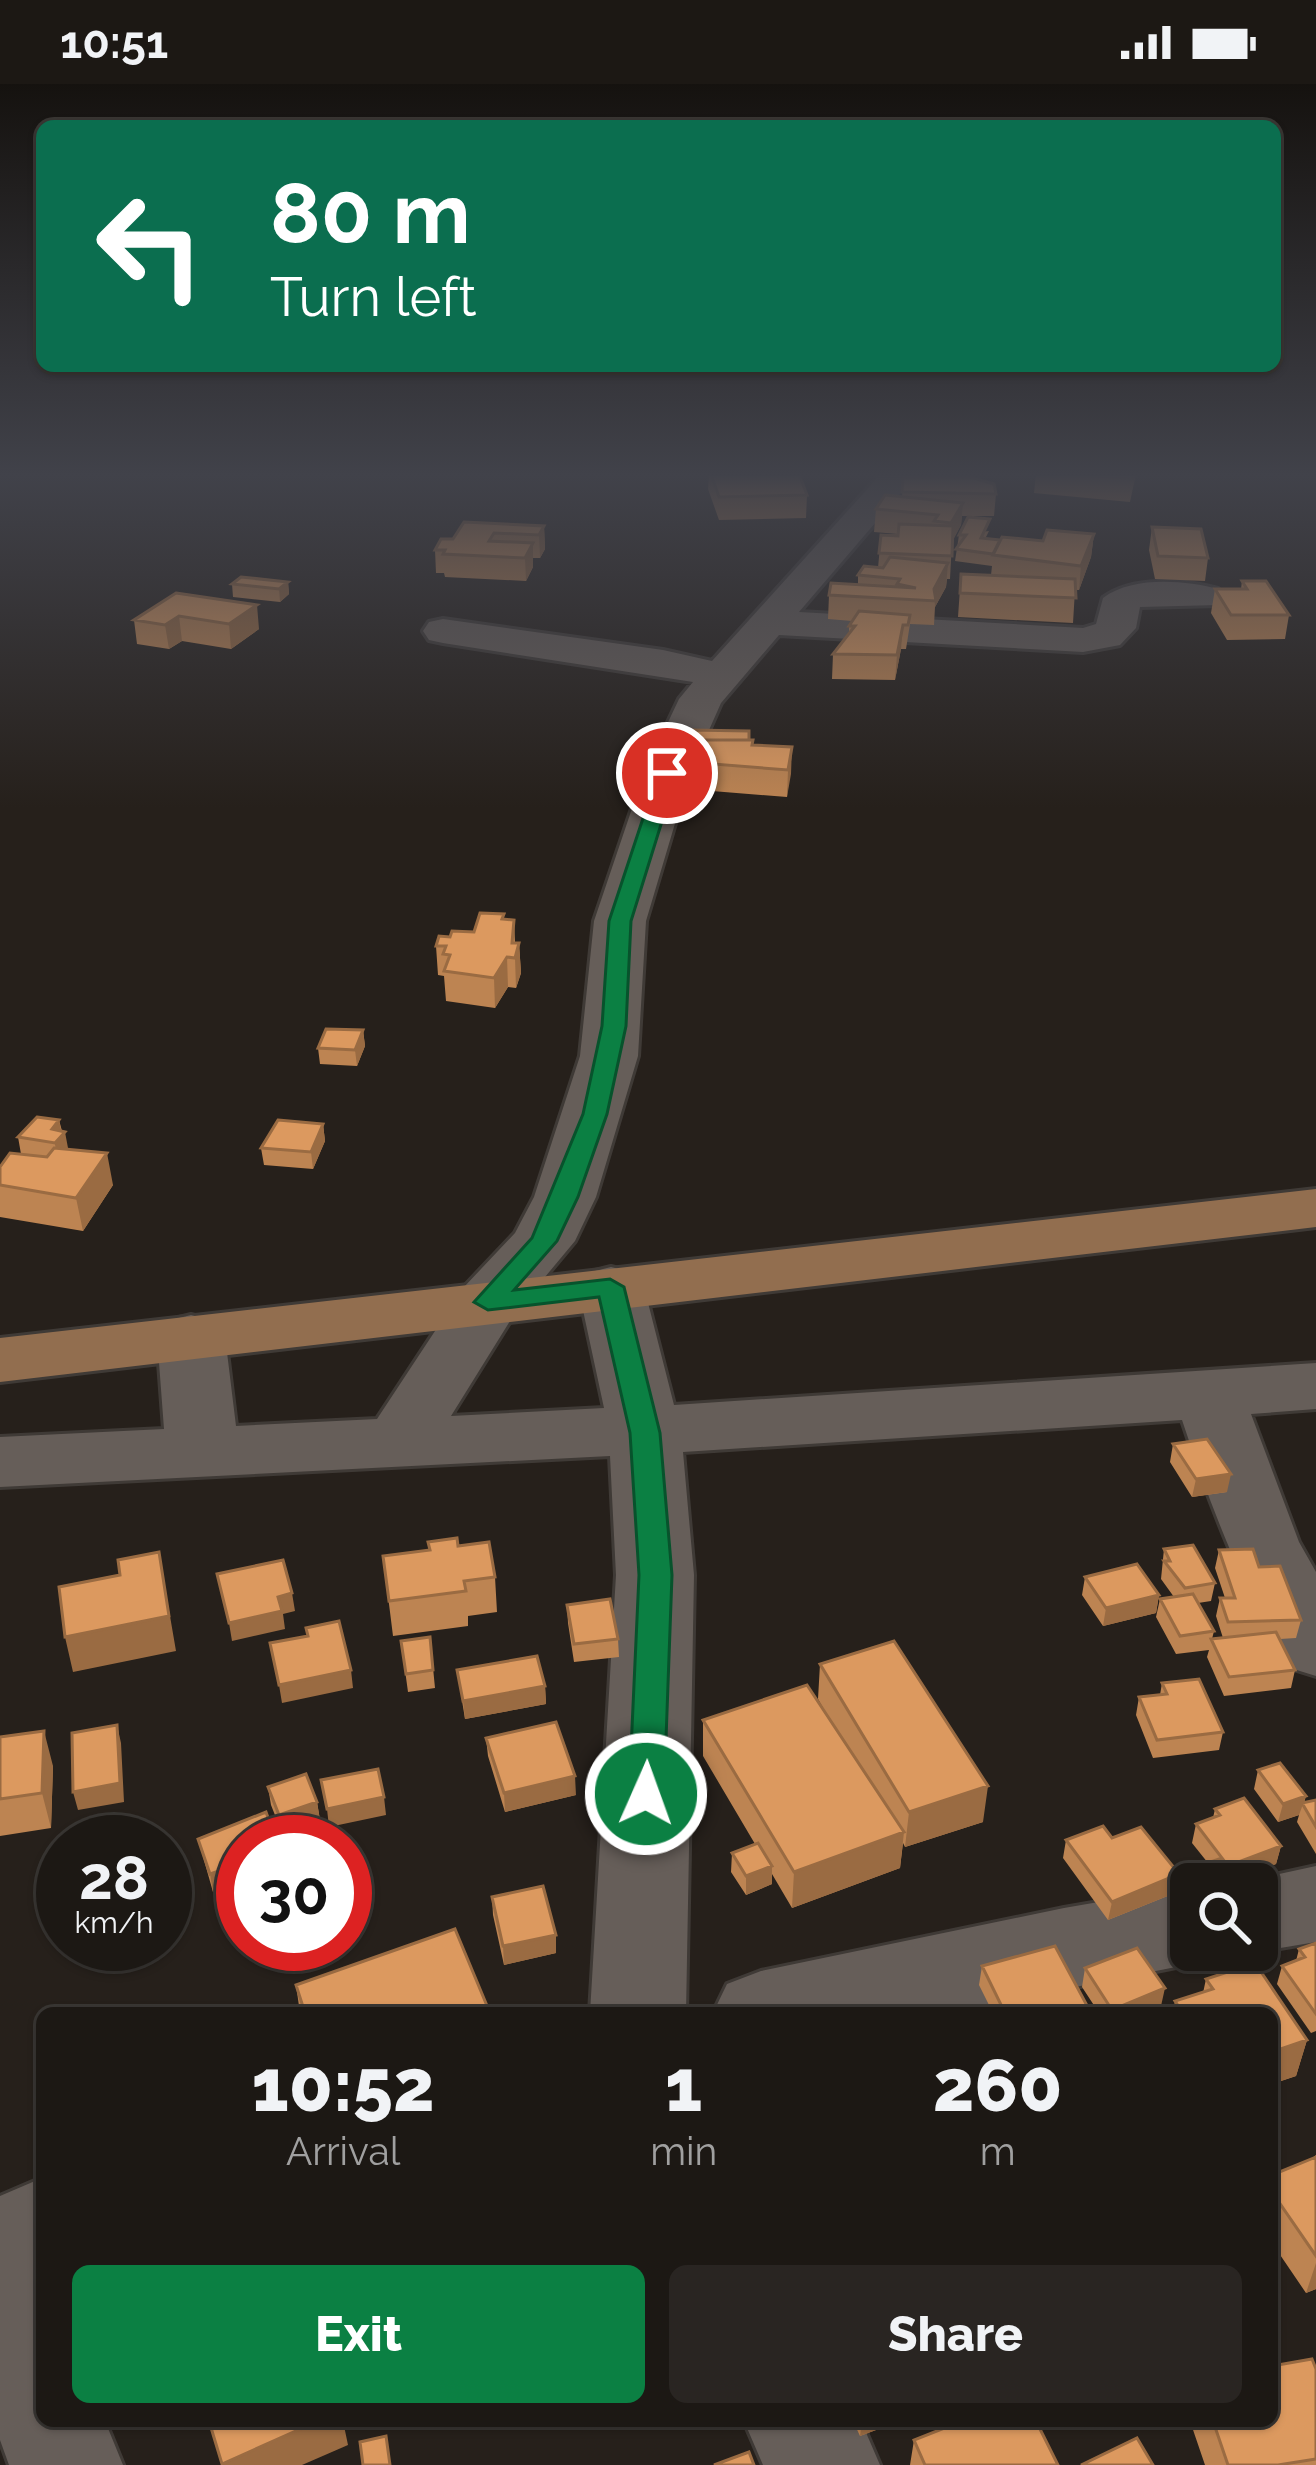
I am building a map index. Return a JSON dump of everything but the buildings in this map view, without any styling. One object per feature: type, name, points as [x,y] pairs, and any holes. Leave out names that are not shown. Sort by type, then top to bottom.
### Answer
[{"type":"main road","points":[[0,1360],[1316,1208]]},
{"type":"street","points":[[398,1443],[488,1302],[544,1241],[572,1178],[609,1056],[620,921],[667,773],[701,699],[803,585]]},
{"type":"street","points":[[772,623],[1083,640],[1106,636],[1116,628],[1117,606],[1130,597],[1204,597]]},
{"type":"street","points":[[443,631],[663,662],[722,676]]},
{"type":"street","points":[[610,1287],[645,1433],[656,1575],[638,2007]]},
{"type":"street","points":[[191,1336],[202,1451]]},
{"type":"street","points":[[0,1462],[645,1433],[1316,1386]]},
{"type":"street","points":[[1209,1396],[1262,1542],[1316,1646]]},
{"type":"street","points":[[1278,1910],[1316,1904]]},
{"type":"street","points":[[789,2007],[1170,1929]]},
{"type":"street","points":[[0,2221],[36,2224]]},
{"type":"street","points":[[0,2258],[36,2230]]},
{"type":"street","points":[[0,2290],[36,2385]]},
{"type":"street","points":[[52,2427],[66,2465]]},
{"type":"street","points":[[803,2427],[824,2465]]},
{"type":"route","points":[[646,1794],[656,1575],[645,1433],[610,1287],[488,1302],[544,1241],[595,1114],[614,1026],[620,921],[667,773]]}]
